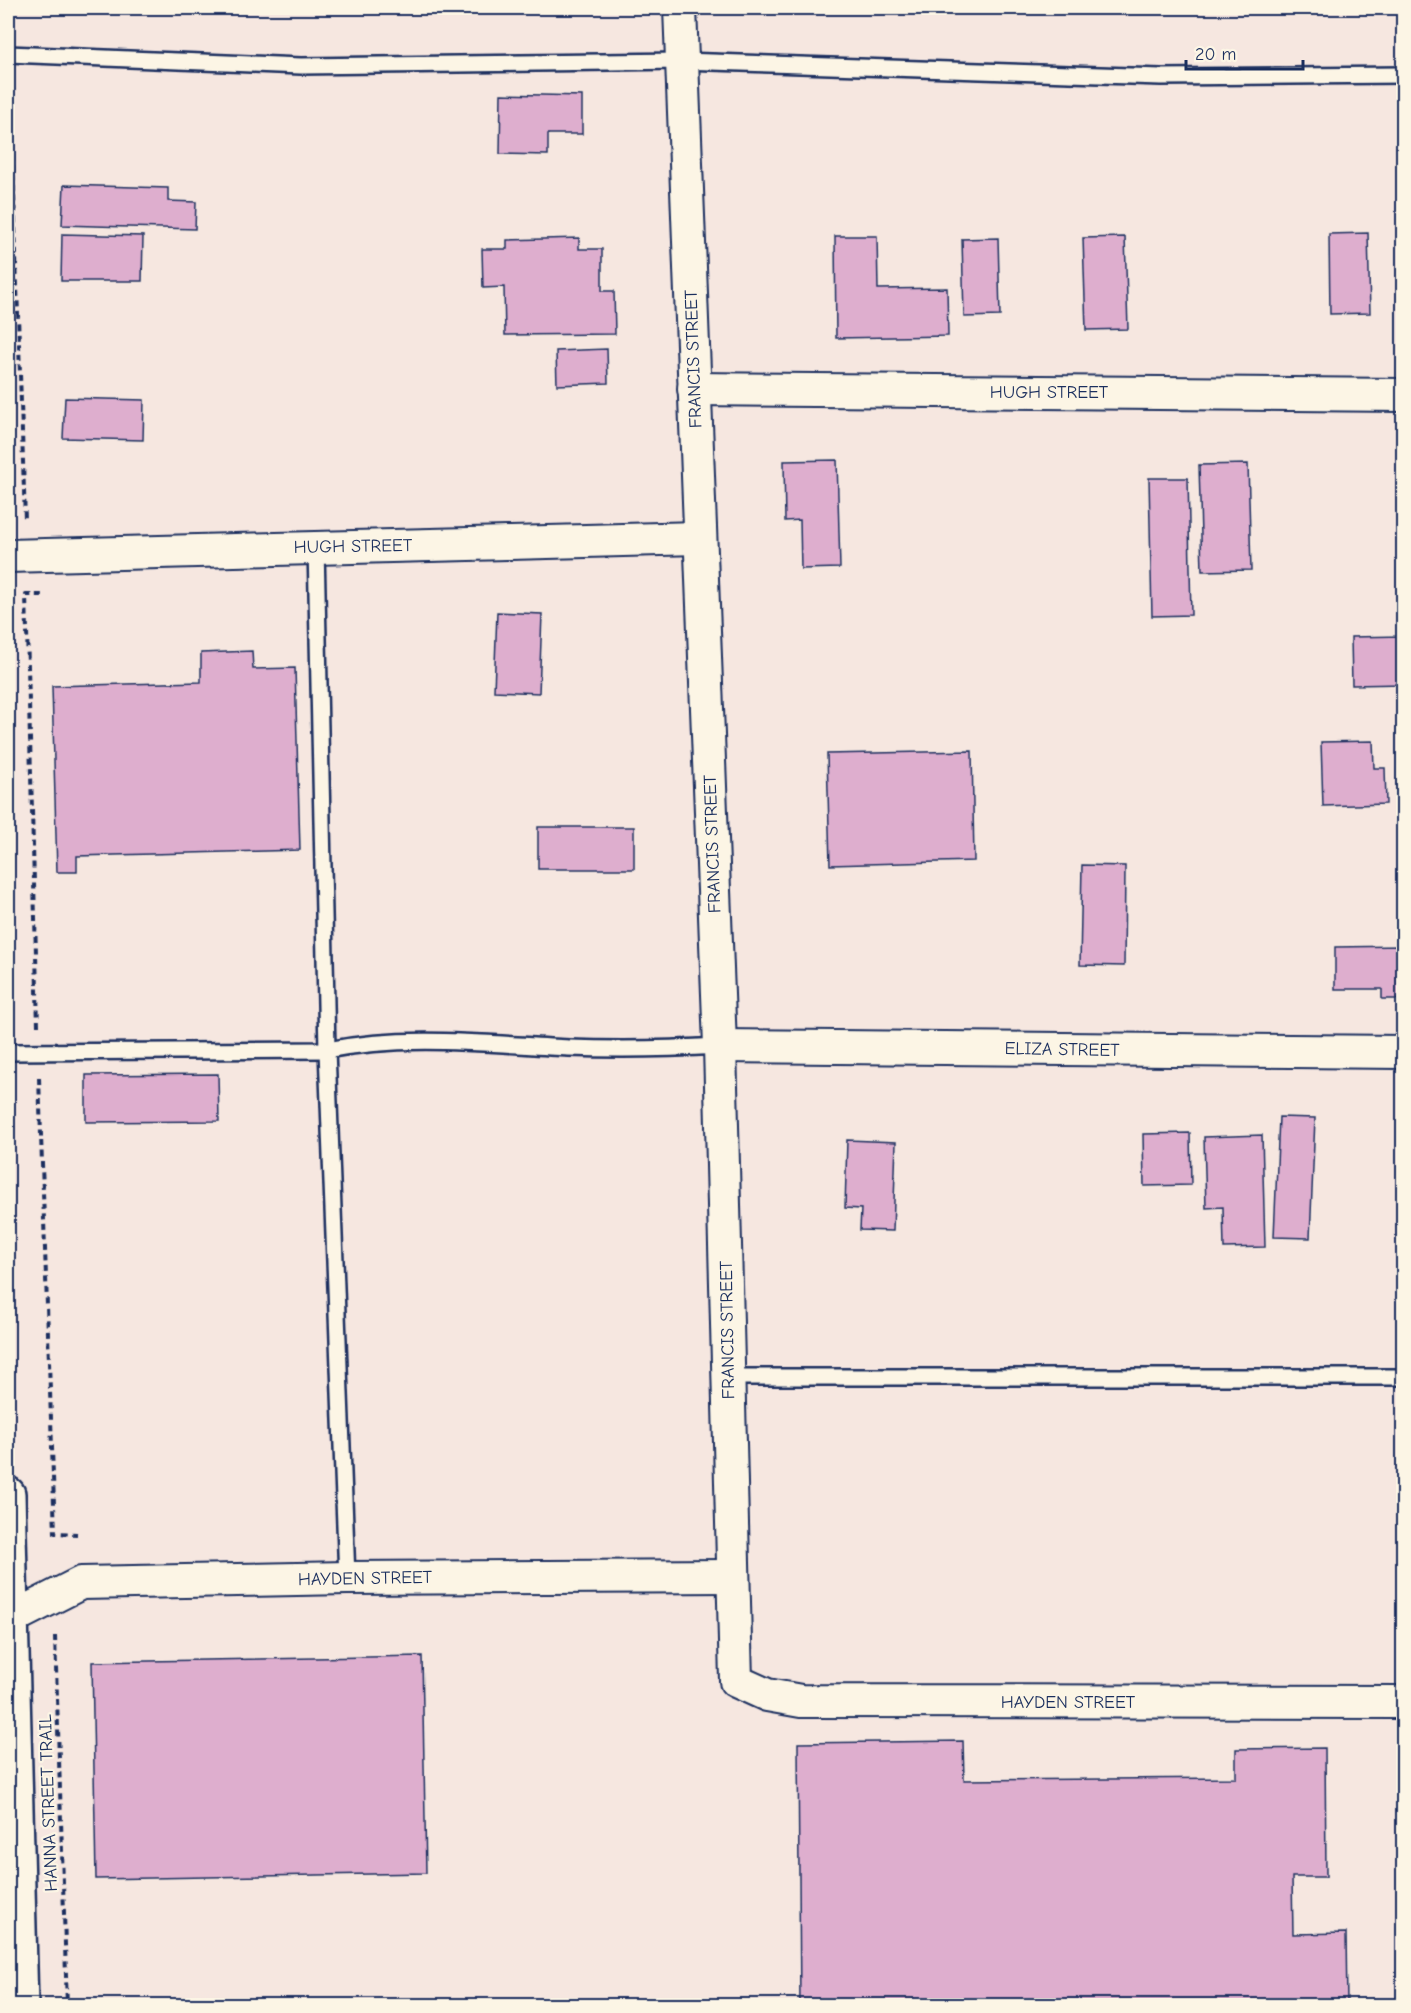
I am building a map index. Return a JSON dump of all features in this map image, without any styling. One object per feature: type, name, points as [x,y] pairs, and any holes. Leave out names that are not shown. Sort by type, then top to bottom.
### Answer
[{"type":"street","name":"FRANCIS STREET","points":[[680,8],[698,538],[720,1046],[736,1681]]},
{"type":"street","name":"HUGH STREET","points":[[694,389],[1404,395]]},
{"type":"street","name":"HUGH STREET","points":[[8,556],[698,538]]},
{"type":"street","name":"ELIZA STREET","points":[[720,1046],[1404,1052]]},
{"type":"street","points":[[8,1494],[21,2006]]},
{"type":"street","name":"HAYDEN STREET","points":[[10,1620],[81,1583],[347,1578],[733,1576]]},
{"type":"street","name":"HAYDEN STREET","points":[[736,1681],[767,1695],[801,1701],[1404,1702]]},
{"type":"lane","points":[[8,54],[301,66],[682,61],[1161,77],[1404,75]]},
{"type":"lane","points":[[316,547],[327,1050],[347,1578]]},
{"type":"lane","points":[[8,1052],[327,1050],[357,1044],[453,1040],[626,1049],[720,1046]]},
{"type":"lane","points":[[728,1377],[1404,1377]]},
{"type":"path","points":[[8,17],[25,525],[34,525]]},
{"type":"path","name":"HANNA STREET TRAIL","points":[[55,1626],[67,2006]]},
{"type":"building","points":[[501,94],[582,96],[582,134],[548,134],[548,155],[500,154]]},
{"type":"building","points":[[64,185],[168,188],[168,201],[196,202],[195,229],[62,225]]},
{"type":"building","points":[[1368,233],[1370,313],[1330,314],[1329,234]]},
{"type":"building","points":[[62,234],[143,236],[142,281],[61,281]]},
{"type":"building","points":[[835,236],[877,236],[878,289],[947,288],[948,336],[836,338]]},
{"type":"building","points":[[1125,237],[1128,329],[1086,330],[1083,238]]},
{"type":"building","points":[[579,238],[579,249],[602,249],[602,291],[614,291],[615,334],[505,335],[504,287],[483,288],[482,249],[507,249],[507,240]]},
{"type":"building","points":[[998,238],[1000,316],[964,317],[962,239]]},
{"type":"building","points":[[607,349],[608,383],[557,385],[556,351]]},
{"type":"building","points":[[65,398],[144,400],[143,440],[63,438]]},
{"type":"building","points":[[837,460],[840,568],[801,569],[800,520],[785,521],[784,461]]},
{"type":"building","points":[[1248,464],[1251,570],[1202,571],[1199,465]]},
{"type":"building","points":[[1149,478],[1188,478],[1191,615],[1152,616]]},
{"type":"building","points":[[497,612],[542,614],[539,693],[494,691]]},
{"type":"building","points":[[1404,636],[1404,684],[1352,685],[1351,637]]},
{"type":"building","points":[[252,651],[253,669],[295,668],[300,850],[77,856],[77,872],[57,872],[52,686],[201,682],[201,653]]},
{"type":"building","points":[[1373,741],[1374,768],[1385,768],[1386,804],[1323,806],[1321,742]]},
{"type":"building","points":[[972,751],[974,861],[830,865],[827,754]]},
{"type":"building","points":[[538,827],[634,827],[634,869],[538,869]]},
{"type":"building","points":[[1082,865],[1125,866],[1124,966],[1080,965]]},
{"type":"building","points":[[1404,946],[1404,999],[1382,999],[1382,989],[1335,989],[1335,947]]},
{"type":"building","points":[[218,1074],[219,1121],[86,1122],[86,1075]]},
{"type":"building","points":[[1279,1117],[1315,1118],[1310,1238],[1274,1237]]},
{"type":"building","points":[[1190,1133],[1191,1185],[1144,1186],[1143,1134]]},
{"type":"building","points":[[1262,1135],[1265,1247],[1224,1248],[1223,1207],[1206,1208],[1204,1137]]},
{"type":"building","points":[[847,1140],[896,1142],[893,1231],[860,1230],[861,1209],[845,1208]]},
{"type":"building","points":[[422,1656],[426,1873],[96,1879],[92,1662]]},
{"type":"building","points":[[963,1741],[964,1780],[1236,1778],[1236,1749],[1325,1748],[1326,1877],[1292,1877],[1293,1934],[1346,1933],[1347,2005],[1394,2006],[800,2006],[798,1743]]}]
